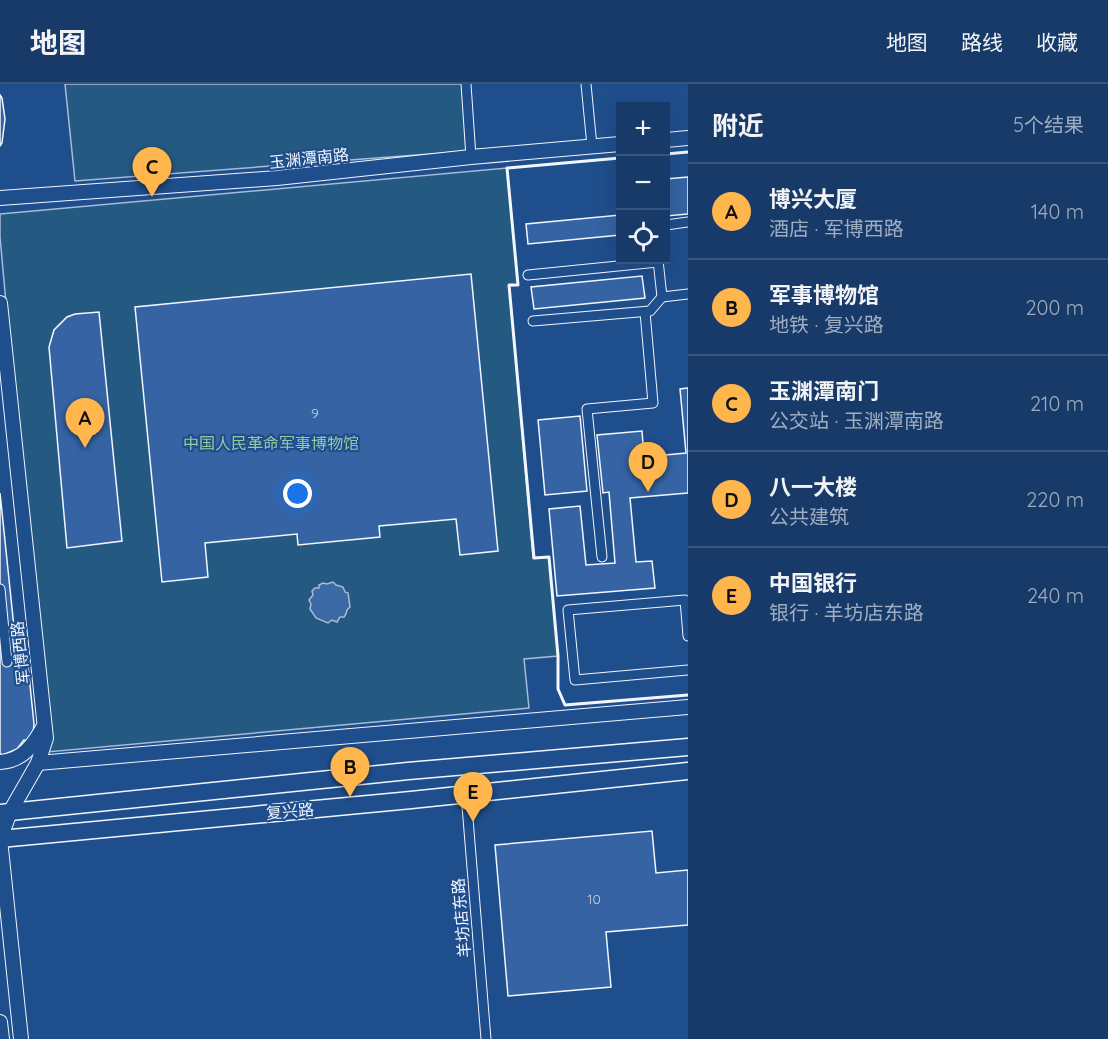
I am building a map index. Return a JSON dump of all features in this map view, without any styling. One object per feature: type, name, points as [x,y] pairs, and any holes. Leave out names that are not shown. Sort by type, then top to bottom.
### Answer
[{"type":"highway","name":"复兴路","points":[[5,812],[397,772],[688,747]]},
{"type":"highway","name":"复兴路","points":[[0,839],[688,771]]},
{"type":"street","points":[[466,84],[471,157]]},
{"type":"street","points":[[586,84],[592,146]]},
{"type":"street","points":[[670,140],[688,138]]},
{"type":"street","name":"玉渊潭南路","points":[[0,198],[277,178],[616,144]]},
{"type":"street","points":[[670,224],[688,222]]},
{"type":"street","points":[[528,275],[630,264]]},
{"type":"street","points":[[658,264],[662,297]]},
{"type":"street","points":[[533,321],[645,312],[650,311],[662,297],[688,294]]},
{"type":"street","name":"军博西路","points":[[0,303],[45,726],[45,745],[38,763],[5,812],[0,839]]},
{"type":"street","points":[[602,557],[588,409],[654,403],[645,312]]},
{"type":"street","points":[[0,589],[7,662]]},
{"type":"street","points":[[688,636],[685,600],[568,610],[575,680],[688,670]]},
{"type":"street","points":[[38,763],[688,707]]},
{"type":"street","points":[[0,762],[20,757],[33,745],[45,726]]},
{"type":"street","name":"羊坊店东路","points":[[466,794],[486,1039]]},
{"type":"street","points":[[0,839],[21,1039]]},
{"type":"street","points":[[0,1022],[2,1039]]},
{"type":"green space","points":[[65,84],[463,84],[469,151],[75,181]]},
{"type":"green space","name":"中国人民革命军事博物馆","points":[[507,168],[518,285],[509,286],[533,558],[549,557],[558,656],[524,659],[529,708],[47,752],[0,237],[0,214]]},
{"type":"shaded area","points":[[333,582],[343,587],[348,593],[350,607],[344,617],[340,617],[337,622],[332,620],[328,623],[316,618],[310,609],[309,600],[313,595],[312,591],[319,588],[319,585]]},
{"type":"building","points":[[0,95],[5,119],[0,146]]},
{"type":"building","points":[[688,177],[688,214],[670,216],[670,179]]},
{"type":"building","points":[[616,215],[616,235],[528,244],[526,224]]},
{"type":"building","name":"中国人民革命军事博物馆","points":[[471,274],[498,551],[460,555],[456,519],[379,526],[380,537],[298,545],[297,534],[205,543],[208,577],[162,582],[135,307]]},
{"type":"building","points":[[642,276],[645,298],[534,309],[531,287]]},
{"type":"building","points":[[99,312],[122,541],[67,548],[49,347],[54,330],[67,317]]},
{"type":"building","points":[[688,388],[688,493],[630,498],[636,562],[652,561],[655,588],[557,596],[549,509],[580,506],[586,565],[615,563],[609,492],[603,493],[597,435],[642,431],[644,457],[686,453],[680,389]]},
{"type":"building","points":[[580,416],[587,491],[545,495],[538,420]]},
{"type":"building","points":[[0,493],[17,656],[27,656],[34,724],[29,742],[24,740],[17,749],[3,755],[0,754]]},
{"type":"building","points":[[652,831],[656,873],[688,870],[688,925],[606,932],[611,987],[508,996],[495,845]]},
{"type":"wall","points":[[670,154],[688,152]]},
{"type":"wall","points":[[616,158],[507,168],[518,285],[509,285],[534,558],[549,557],[558,656],[558,689],[565,705],[688,695]]},
{"type":"place","name":"玉渊潭南门","points":[[152,197]]},
{"type":"place","name":"博兴大厦","points":[[85,448]]},
{"type":"place","name":"八一大楼","points":[[648,492]]},
{"type":"place","name":"军事博物馆","points":[[350,797]]},
{"type":"place","name":"中国银行","points":[[473,822]]}]
